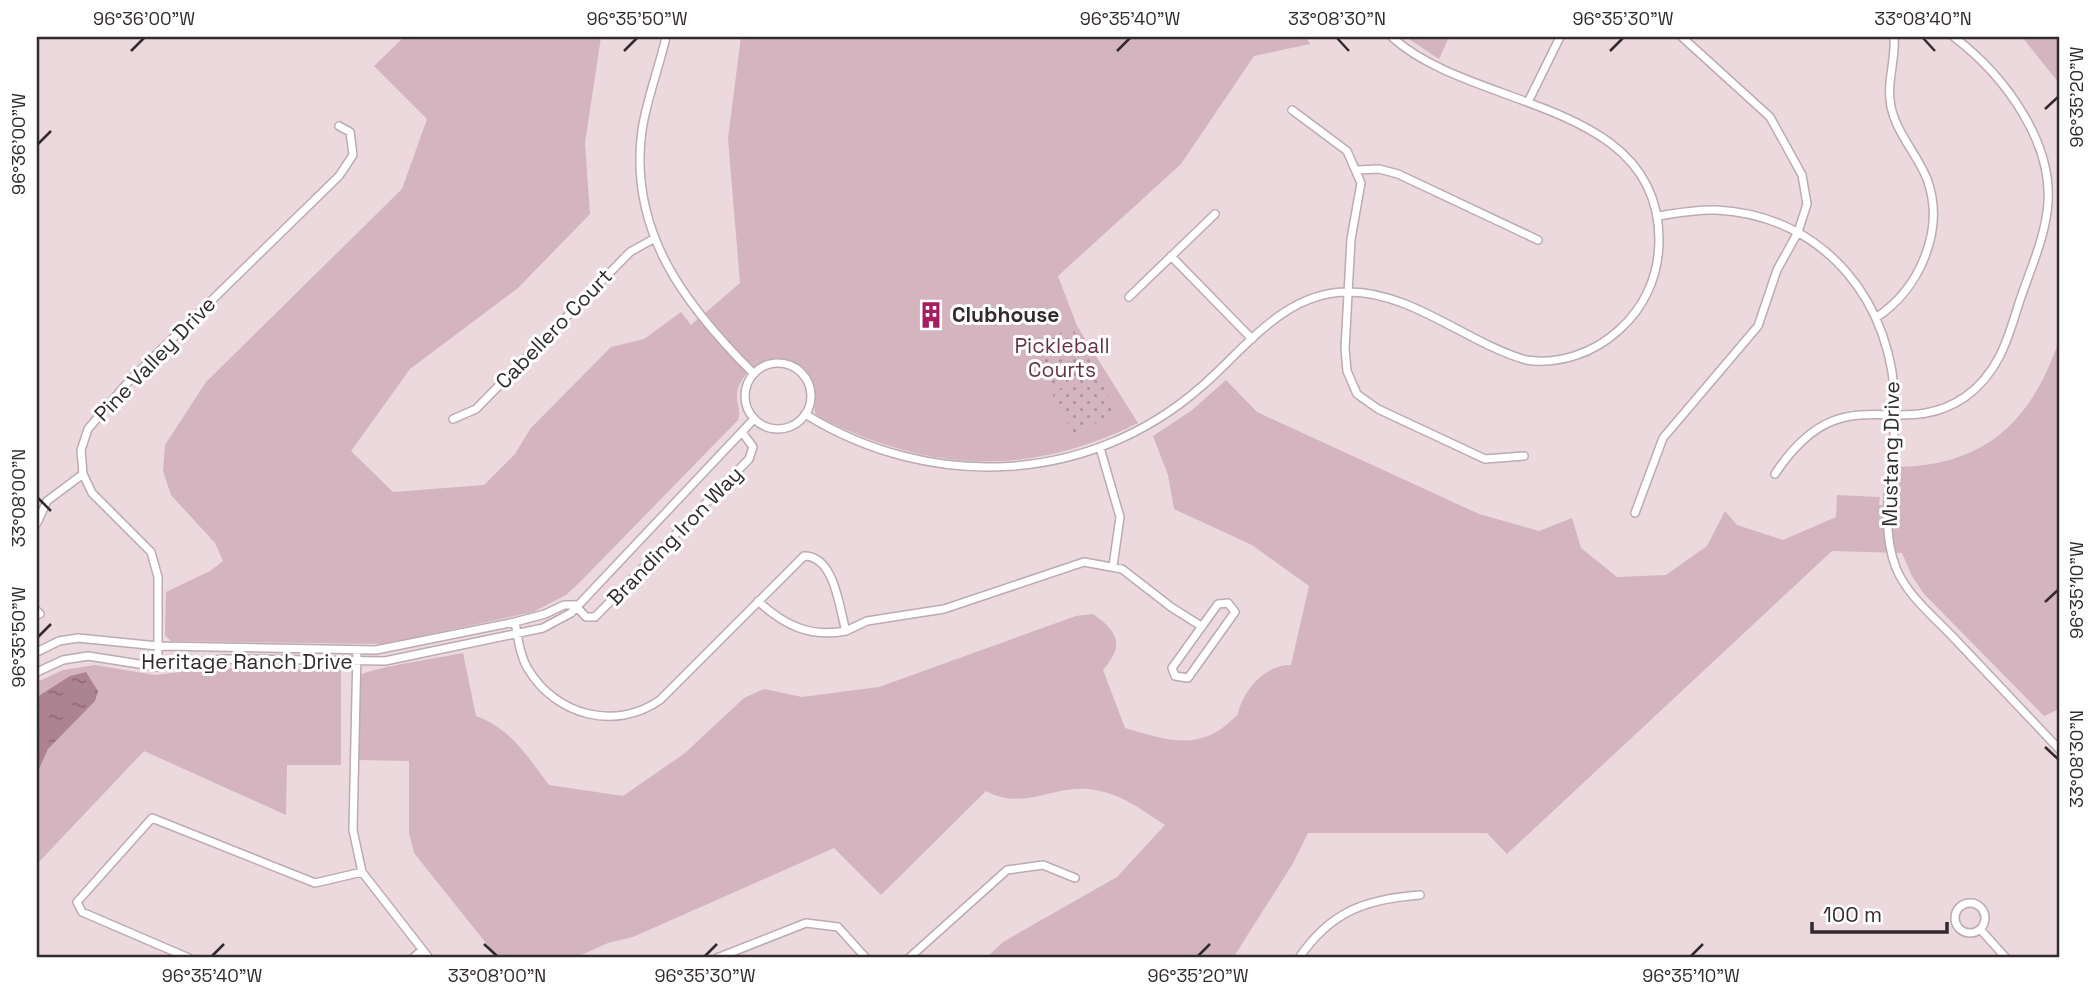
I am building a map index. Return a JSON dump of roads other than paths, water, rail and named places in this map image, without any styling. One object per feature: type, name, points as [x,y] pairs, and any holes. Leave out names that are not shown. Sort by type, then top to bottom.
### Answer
[{"type":"street","points":[[666,37],[646,110],[640,145],[642,184],[655,238],[666,267],[685,299],[753,373]]},
{"type":"street","points":[[805,414],[842,435],[909,460],[954,467],[1022,467],[1100,449],[1141,430],[1176,408],[1291,307],[1314,298],[1348,291],[1400,303],[1515,357],[1536,361],[1563,359],[1586,352],[1610,338],[1637,310],[1654,274],[1658,216],[1642,176],[1613,143],[1528,102],[1432,66],[1392,37]]},
{"type":"street","points":[[1528,102],[1559,37]]},
{"type":"street","points":[[1635,513],[1663,438],[1758,326],[1777,270],[1798,232],[1807,204],[1806,185],[1777,127],[1763,109],[1682,37]]},
{"type":"street","points":[[1877,317],[1902,298],[1914,282],[1928,241],[1932,216],[1927,180],[1892,108],[1889,82],[1894,37]]},
{"type":"street","points":[[1775,474],[1797,444],[1827,423],[1858,413],[1940,409],[1966,397],[1989,374],[2008,339],[2048,210],[2048,179],[2033,134],[2002,86],[1954,37]]},
{"type":"street","points":[[1292,110],[1339,143],[1357,170],[1360,194],[1351,239],[1345,360],[1357,394],[1378,409],[1472,454],[1498,460],[1524,456]]},
{"type":"street","name":"Pine Valley Drive","points":[[83,474],[81,450],[88,429],[96,419],[129,381],[339,176],[353,155],[349,132],[339,126]]},
{"type":"street","points":[[1357,170],[1379,169],[1398,174],[1538,240]]},
{"type":"street","name":"Mustang Drive","points":[[1658,216],[1719,210],[1754,216],[1798,232],[1844,269],[1877,317],[1893,373],[1896,413],[1889,528],[1898,571],[1924,607],[2059,749]]},
{"type":"street","points":[[1129,297],[1215,214]]},
{"type":"street","name":"Cabellero Court","points":[[453,419],[476,409],[630,252],[655,238]]},
{"type":"street","points":[[1171,256],[1252,339]]},
{"type":"street","points":[[772,363],[794,366],[802,373],[811,393],[805,414],[790,426],[781,429],[762,425],[754,419],[745,401],[745,391],[753,373],[772,363]]},
{"type":"street","name":"Heritage Ranch Drive","points":[[37,672],[64,660],[88,656],[158,667],[225,659],[356,662],[393,660],[517,634],[558,622],[571,613],[754,419]]},
{"type":"street","name":"Branding Iron Way","points":[[575,606],[586,617],[596,617],[749,459],[753,447],[742,432]]},
{"type":"street","points":[[1100,449],[1114,488],[1120,517],[1121,531],[1114,566]]},
{"type":"street","points":[[37,523],[47,501],[83,474],[92,493],[151,552],[158,577],[158,667]]},
{"type":"street","points":[[515,622],[527,667],[559,702],[589,715],[623,717],[660,700],[804,556],[817,559],[828,570],[846,631]]},
{"type":"street","points":[[758,601],[773,615],[797,628],[825,634],[846,631],[867,621],[944,609],[1075,563],[1114,566],[1201,626]]},
{"type":"street","points":[[1228,603],[1233,607],[1234,617],[1193,674],[1185,680],[1180,679],[1172,668],[1201,626],[1218,604],[1228,603]]},
{"type":"street","name":"Heritage Ranch Drive","points":[[37,652],[59,641],[78,638],[158,646],[357,650],[391,648],[515,622],[545,614],[564,605],[575,606]]},
{"type":"street","points":[[357,650],[353,830],[362,872],[429,958]]},
{"type":"street","points":[[189,958],[82,912],[77,902],[152,818],[315,883],[362,872]]},
{"type":"street","points":[[909,958],[1007,870],[1018,866],[1043,865],[1075,878]]},
{"type":"street","points":[[1299,958],[1316,933],[1354,907],[1392,897],[1420,895]]},
{"type":"street","points":[[1966,904],[1979,906],[1985,915],[1980,929],[1971,933],[1961,930],[1956,922],[1958,909],[1966,904]]},
{"type":"street","points":[[716,958],[806,923],[838,927],[866,958]]},
{"type":"street","points":[[1980,929],[2006,958]]},
{"type":"street","points":[[413,958],[422,950]]},
{"type":"water","points":[[86,672],[98,691],[95,701],[48,749],[37,773],[37,697],[70,676]]},
{"type":"place","name":"Clubhouse","points":[[931,315]]},
{"type":"park label","name":"Pickleball Courts","points":[[1062,358]]}]
